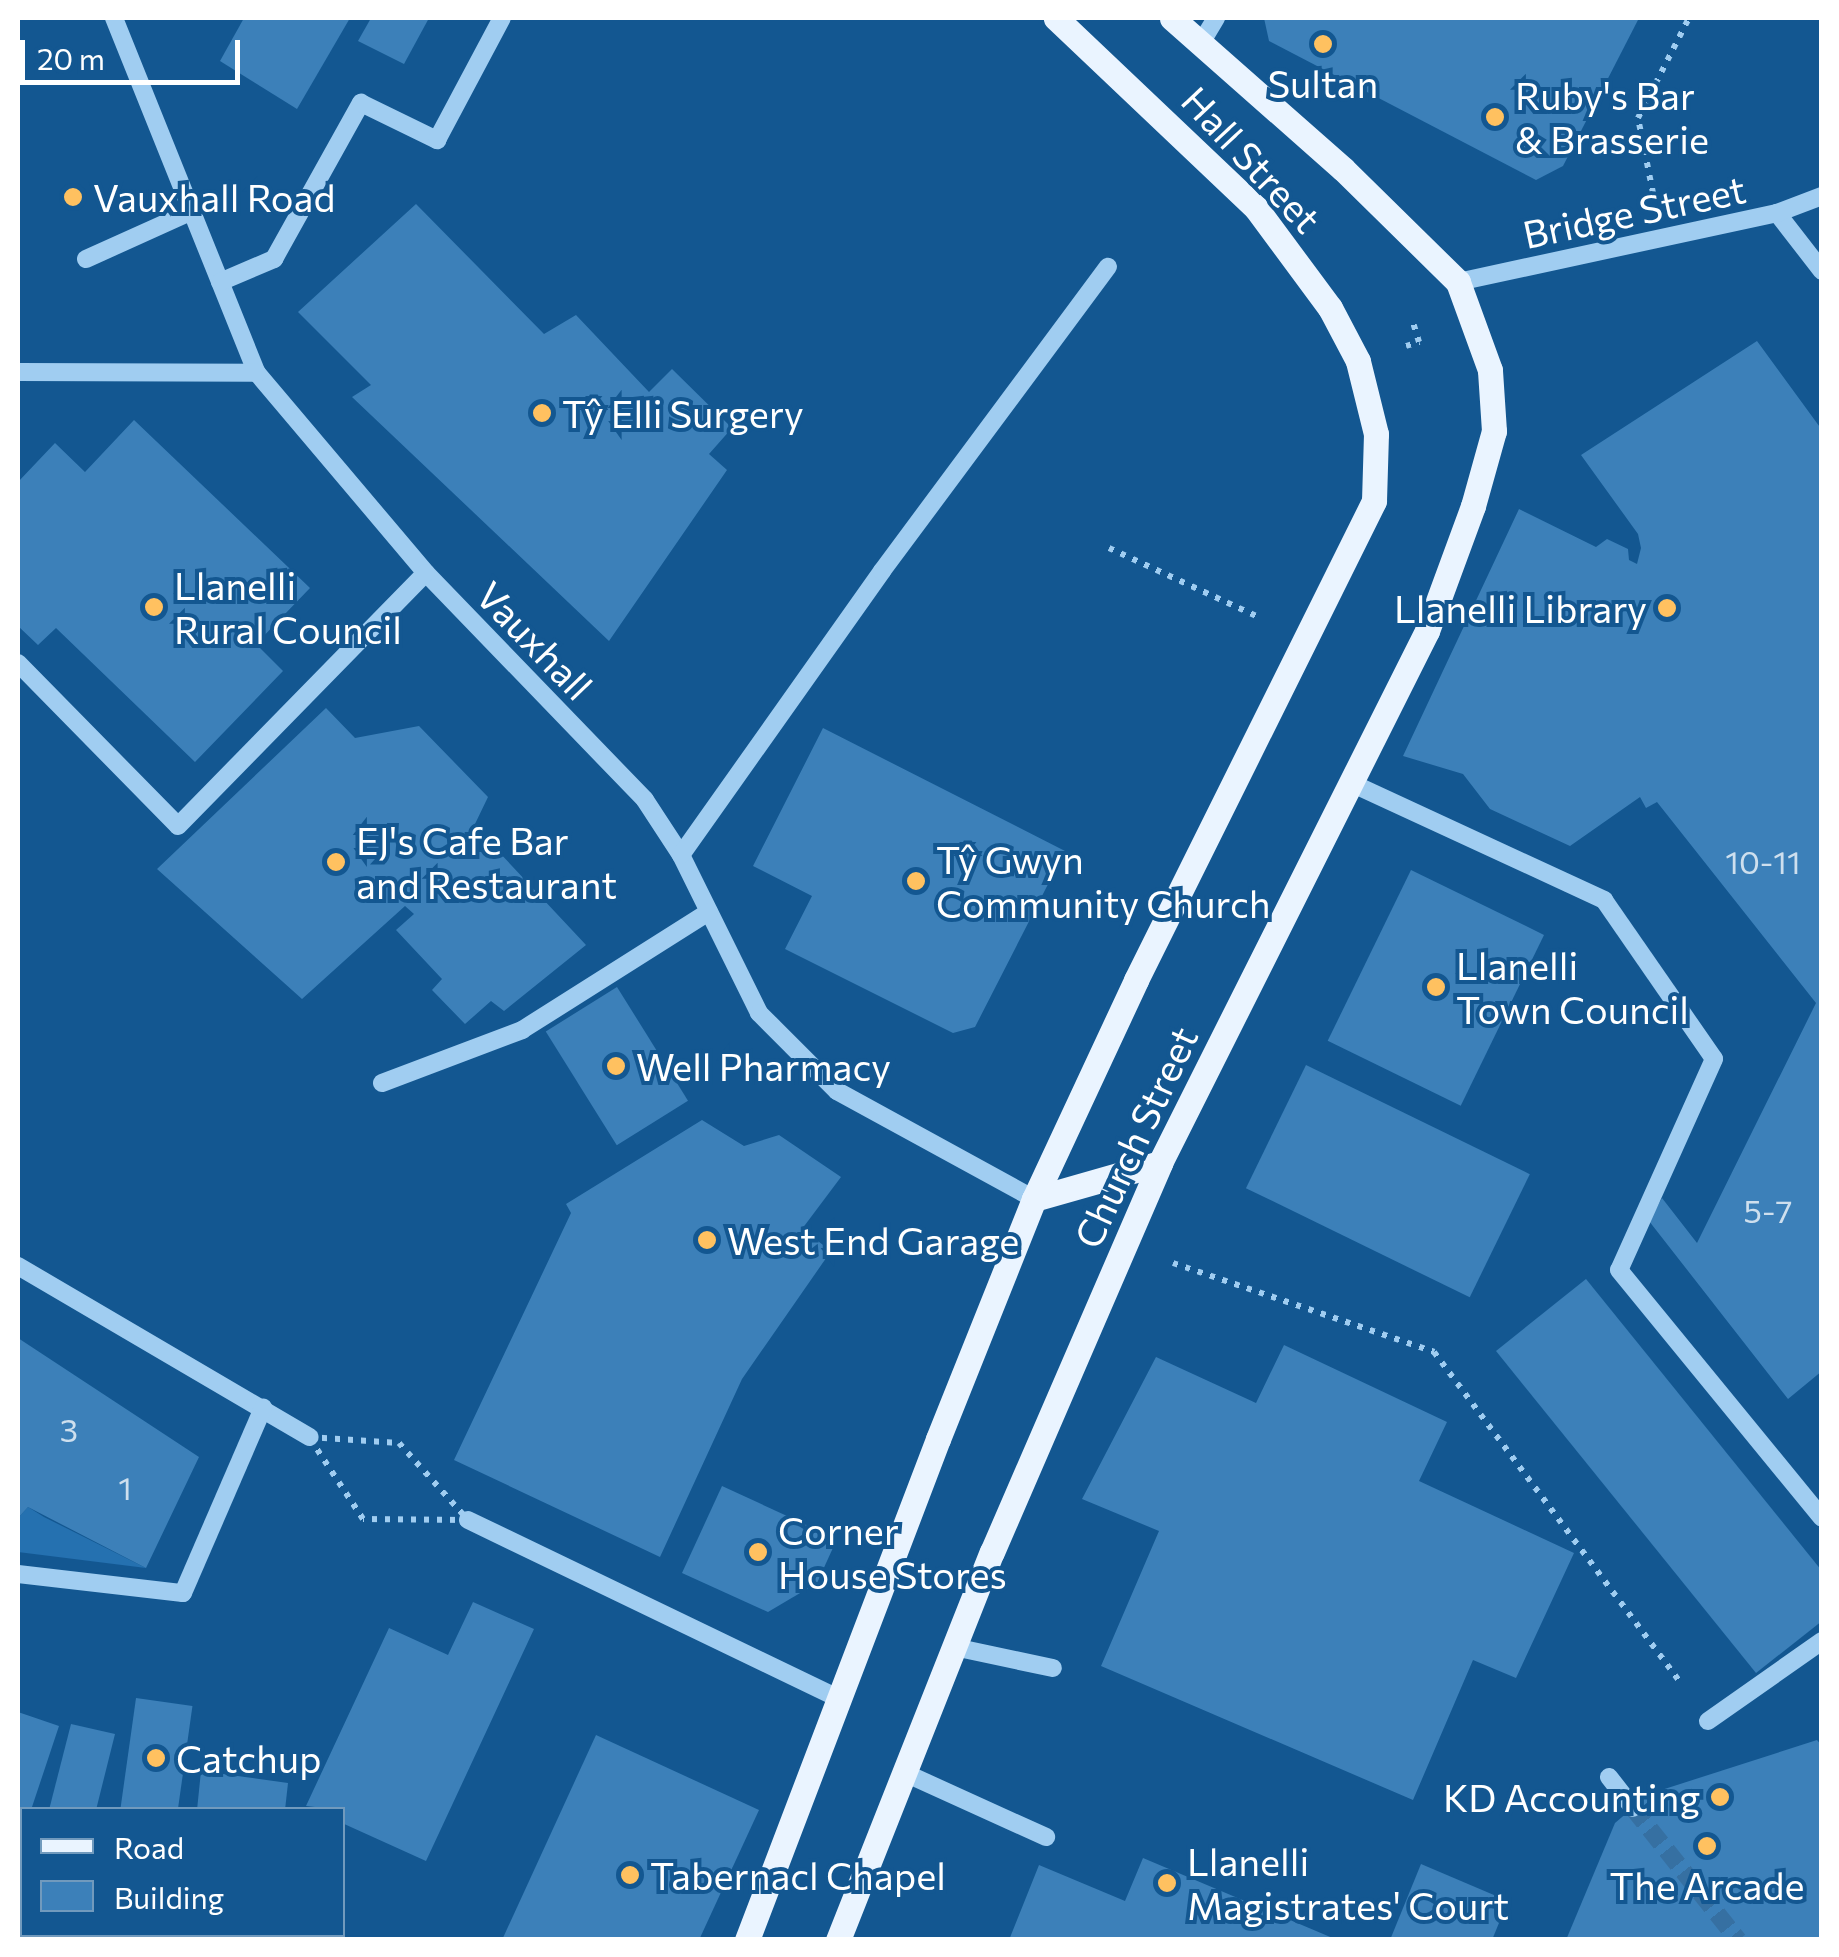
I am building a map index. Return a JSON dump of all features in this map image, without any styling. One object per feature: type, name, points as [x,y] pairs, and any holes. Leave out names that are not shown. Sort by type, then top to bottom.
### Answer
[{"type":"main road","name":"Hall Street","points":[[1056,18],[1256,208],[1330,308],[1358,361],[1376,434]]},
{"type":"main road","name":"Hall Street","points":[[1172,18],[1343,170],[1458,282],[1490,370]]},
{"type":"main road","name":"Church Street","points":[[838,1940],[954,1648],[1160,1163],[1427,631],[1474,506],[1494,431],[1490,370]]},
{"type":"main road","name":"Church Street","points":[[747,1940],[938,1438],[1034,1200],[1136,980],[1374,501],[1376,434]]},
{"type":"main road","points":[[1034,1200],[1160,1163]]},
{"type":"street","name":"Vauxhall","points":[[114,18],[257,373],[426,573],[645,800],[681,855],[759,1013],[837,1092],[1034,1200]]},
{"type":"street","points":[[220,282],[274,259],[361,103],[437,140],[502,18]]},
{"type":"street","points":[[1201,44],[1216,18]]},
{"type":"street","name":"Bridge Street","points":[[1458,282],[1777,213],[1822,196]]},
{"type":"street","points":[[86,259],[190,212]]},
{"type":"street","points":[[1777,213],[1822,271]]},
{"type":"street","points":[[681,855],[882,571],[1108,267]]},
{"type":"street","points":[[18,372],[257,373]]},
{"type":"street","points":[[18,663],[178,826],[426,573]]},
{"type":"street","points":[[1352,784],[1604,900],[1714,1058],[1620,1270],[1822,1518]]},
{"type":"street","points":[[382,1083],[522,1030],[710,912]]},
{"type":"street","points":[[18,1266],[309,1437]]},
{"type":"street","points":[[18,1574],[183,1593],[264,1408]]},
{"type":"street","points":[[468,1520],[840,1699]]},
{"type":"street","points":[[1708,1721],[1822,1641]]},
{"type":"street","points":[[954,1648],[1053,1668]]},
{"type":"street","points":[[905,1773],[1046,1836]]},
{"type":"street","points":[[1609,1777],[1633,1808]]},
{"type":"path","points":[[1663,239],[1638,118],[1689,18]]},
{"type":"path","points":[[1358,361],[1419,342],[1405,298],[1458,282]]},
{"type":"path","points":[[1110,548],[1305,640]]},
{"type":"path","points":[[1124,1246],[1434,1352],[1708,1721]]},
{"type":"path","points":[[309,1437],[363,1520],[468,1520]]},
{"type":"path","points":[[309,1437],[399,1443],[468,1520]]},
{"type":"shaded area","points":[[28,1507],[146,1568],[18,1552],[18,1518]]},
{"type":"building","points":[[244,18],[350,18],[297,109],[220,61]]},
{"type":"building","points":[[371,18],[429,18],[404,64],[358,41]]},
{"type":"building","points":[[1264,18],[1639,18],[1563,166],[1536,180],[1269,41]]},
{"type":"building","name":"Tŷ Elli Surgery","points":[[416,204],[544,334],[576,315],[649,392],[672,369],[732,428],[709,454],[727,470],[609,641],[352,397],[371,385],[298,312]]},
{"type":"building","points":[[1757,341],[1822,430],[1822,1371],[1788,1399],[1649,1221],[1662,1198],[1697,1243],[1816,1003],[1657,802],[1646,808],[1640,797],[1570,846],[1490,809],[1463,774],[1403,756],[1519,509],[1596,547],[1607,539],[1628,549],[1629,560],[1637,564],[1641,548],[1638,534],[1581,455]]},
{"type":"building","name":"Llanelli Rural Council","points":[[134,420],[310,588],[256,644],[283,671],[195,762],[56,628],[38,645],[18,626],[18,482],[55,443],[85,472]]},
{"type":"building","name":"EJ's Cafe Bar and Restaurant","points":[[326,708],[355,738],[419,726],[488,797],[461,853],[498,851],[586,945],[504,1011],[491,1001],[465,1024],[432,990],[442,979],[396,930],[414,914],[405,906],[302,999],[157,869]]},
{"type":"building","name":"Tŷ Gwyn Community Church","points":[[823,728],[1065,851],[975,1027],[953,1033],[785,949],[812,896],[753,866]]},
{"type":"building","name":"Llanelli Town Council","points":[[1411,870],[1544,935],[1461,1106],[1328,1041]]},
{"type":"building","name":"Well Pharmacy","points":[[617,987],[688,1101],[617,1145],[546,1032]]},
{"type":"building","points":[[1306,1065],[1530,1174],[1470,1297],[1246,1188]]},
{"type":"building","points":[[702,1120],[744,1146],[779,1135],[841,1177],[802,1229],[831,1251],[742,1379],[660,1557],[454,1460],[571,1213],[566,1204]]},
{"type":"building","points":[[1586,1279],[1822,1571],[1822,1621],[1756,1673],[1496,1351]]},
{"type":"building","points":[[18,1338],[199,1457],[146,1568],[28,1507],[18,1518]]},
{"type":"building","points":[[1284,1345],[1447,1422],[1419,1481],[1574,1553],[1516,1678],[1473,1660],[1413,1800],[1101,1666],[1159,1531],[1082,1499],[1156,1357],[1256,1403]]},
{"type":"building","points":[[722,1486],[837,1539],[817,1583],[768,1612],[682,1573]]},
{"type":"building","points":[[473,1602],[534,1629],[426,1861],[345,1824],[345,1807],[306,1806],[389,1628],[448,1655]]},
{"type":"building","name":"Catchup","points":[[136,1698],[192,1706],[178,1807],[121,1807]]},
{"type":"building","points":[[18,1712],[59,1726],[32,1807],[20,1807],[18,1916]]},
{"type":"building","points":[[71,1724],[115,1734],[97,1807],[50,1807]]},
{"type":"building","name":"Tabernacl Chapel","points":[[596,1735],[759,1810],[699,1940],[502,1940]]},
{"type":"building","name":"The Arcade","points":[[1817,1740],[1822,1746],[1822,1940],[1566,1940],[1615,1823],[1649,1794]]},
{"type":"building","points":[[201,1771],[288,1783],[285,1807],[197,1807]]},
{"type":"building","name":"Llanelli Magistrates' Court","points":[[1143,1858],[1335,1940],[1009,1940],[1039,1865],[1125,1901]]},
{"type":"building","name":"Llanelli Magistrates' Court","points":[[1421,1864],[1508,1901],[1492,1940],[1390,1940]]},
{"type":"building","points":[[196,1937],[270,1937],[269,1940]]},
{"type":"tunnel","points":[[1633,1808],[1738,1940]]},
{"type":"place","name":"Sultan","points":[[1323,44]]},
{"type":"place","name":"Ruby's Bar & Brasserie","points":[[1495,117]]},
{"type":"place","name":"Vauxhall Road","points":[[73,197]]},
{"type":"place","name":"Tŷ Elli Surgery","points":[[542,413]]},
{"type":"place","name":"Llanelli Rural Council","points":[[154,607]]},
{"type":"place","name":"Llanelli Library","points":[[1667,608]]},
{"type":"place","name":"EJ's Cafe Bar and Restaurant","points":[[336,862]]},
{"type":"place","name":"Tŷ Gwyn Community Church","points":[[916,881]]},
{"type":"place","name":"Llanelli Town Council","points":[[1436,987]]},
{"type":"place","name":"Well Pharmacy","points":[[616,1066]]},
{"type":"place","name":"West End Garage","points":[[707,1240]]},
{"type":"place","name":"Corner House Stores","points":[[758,1552]]},
{"type":"place","name":"Catchup","points":[[156,1758]]},
{"type":"place","name":"KD Accounting","points":[[1720,1797]]},
{"type":"place","name":"The Arcade","points":[[1707,1846]]},
{"type":"place","name":"Tabernacl Chapel","points":[[630,1875]]},
{"type":"place","name":"Llanelli Magistrates' Court","points":[[1167,1883]]}]
